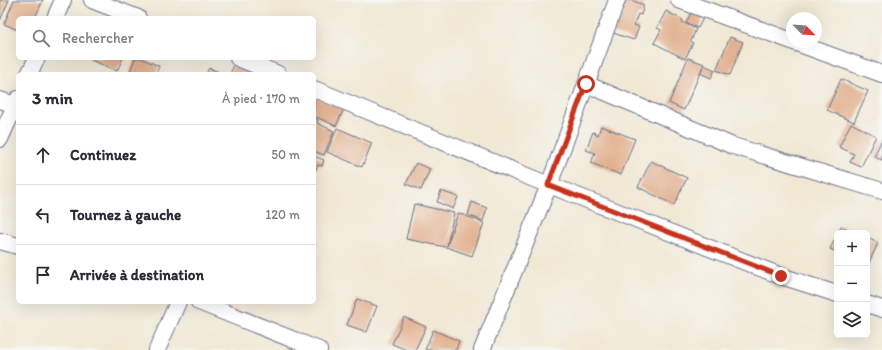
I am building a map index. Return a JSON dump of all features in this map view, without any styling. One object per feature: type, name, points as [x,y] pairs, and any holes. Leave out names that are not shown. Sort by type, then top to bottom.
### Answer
[{"type":"street","points":[[56,16],[63,0]]},
{"type":"street","points":[[92,0],[133,16]]},
{"type":"street","points":[[482,350],[548,185],[617,0]]},
{"type":"street","points":[[678,0],[786,39]]},
{"type":"street","points":[[810,48],[882,74]]},
{"type":"street","points":[[30,72],[36,60]]},
{"type":"street","points":[[243,60],[270,72]]},
{"type":"street","points":[[586,84],[733,146],[882,190]]},
{"type":"street","points":[[316,90],[548,185],[781,276],[834,293]]},
{"type":"street","points":[[0,100],[16,102]]},
{"type":"street","points":[[0,139],[16,104]]},
{"type":"street","points":[[0,241],[16,245]]},
{"type":"street","points":[[157,350],[177,304]]},
{"type":"street","points":[[204,304],[319,350]]},
{"type":"street","points":[[870,305],[882,309]]},
{"type":"building","points":[[0,0],[9,0],[0,21]]},
{"type":"building","points":[[14,0],[43,0],[36,16],[16,16],[16,29],[4,24]]},
{"type":"building","points":[[624,0],[631,0],[644,5],[641,15],[638,14],[634,25],[639,27],[634,40],[613,33]]},
{"type":"building","points":[[666,11],[683,20],[682,22],[696,29],[691,41],[693,43],[685,59],[654,43],[661,30],[657,28]]},
{"type":"building","points":[[692,11],[704,16],[698,28],[686,23]]},
{"type":"building","points":[[730,37],[743,42],[730,75],[716,70]]},
{"type":"building","points":[[688,58],[704,64],[684,110],[669,103]]},
{"type":"building","points":[[91,60],[122,60],[117,71]]},
{"type":"building","points":[[134,60],[146,60],[159,66],[157,72],[130,72]]},
{"type":"building","points":[[235,63],[256,71],[256,72],[231,72]]},
{"type":"building","points":[[704,65],[715,70],[711,78],[700,73]]},
{"type":"building","points":[[209,68],[218,72],[207,72]]},
{"type":"building","points":[[841,79],[868,91],[854,122],[827,110]]},
{"type":"building","points":[[316,98],[344,109],[336,126],[316,117]]},
{"type":"building","points":[[316,119],[318,120],[317,123],[334,131],[324,155],[316,152]]},
{"type":"building","points":[[851,123],[876,136],[861,167],[850,162],[854,154],[839,147]]},
{"type":"building","points":[[601,126],[635,139],[621,175],[591,163],[595,153],[586,150],[593,132],[598,135]]},
{"type":"building","points":[[337,128],[372,143],[362,167],[327,152]]},
{"type":"building","points":[[882,139],[882,160],[874,157]]},
{"type":"building","points":[[316,157],[324,160],[322,166],[318,165],[316,169]]},
{"type":"building","points":[[651,161],[687,178],[674,205],[638,187]]},
{"type":"building","points":[[416,163],[430,169],[421,190],[406,184]]},
{"type":"building","points":[[441,191],[458,197],[453,209],[437,202]]},
{"type":"building","points":[[472,202],[487,208],[483,221],[468,215]]},
{"type":"building","points":[[414,204],[454,213],[447,246],[458,213],[484,223],[472,256],[446,247],[406,239]]},
{"type":"building","points":[[841,226],[850,230],[839,230]]},
{"type":"building","points":[[870,239],[878,243],[870,260]]},
{"type":"building","points":[[834,241],[834,251],[830,249]]},
{"type":"building","points":[[357,299],[377,306],[367,332],[347,325]]},
{"type":"building","points":[[404,317],[426,327],[415,350],[407,350],[392,344]]},
{"type":"building","points":[[433,330],[459,341],[456,350],[425,350]]},
{"type":"route","points":[[586,84],[548,185],[781,276]]}]
